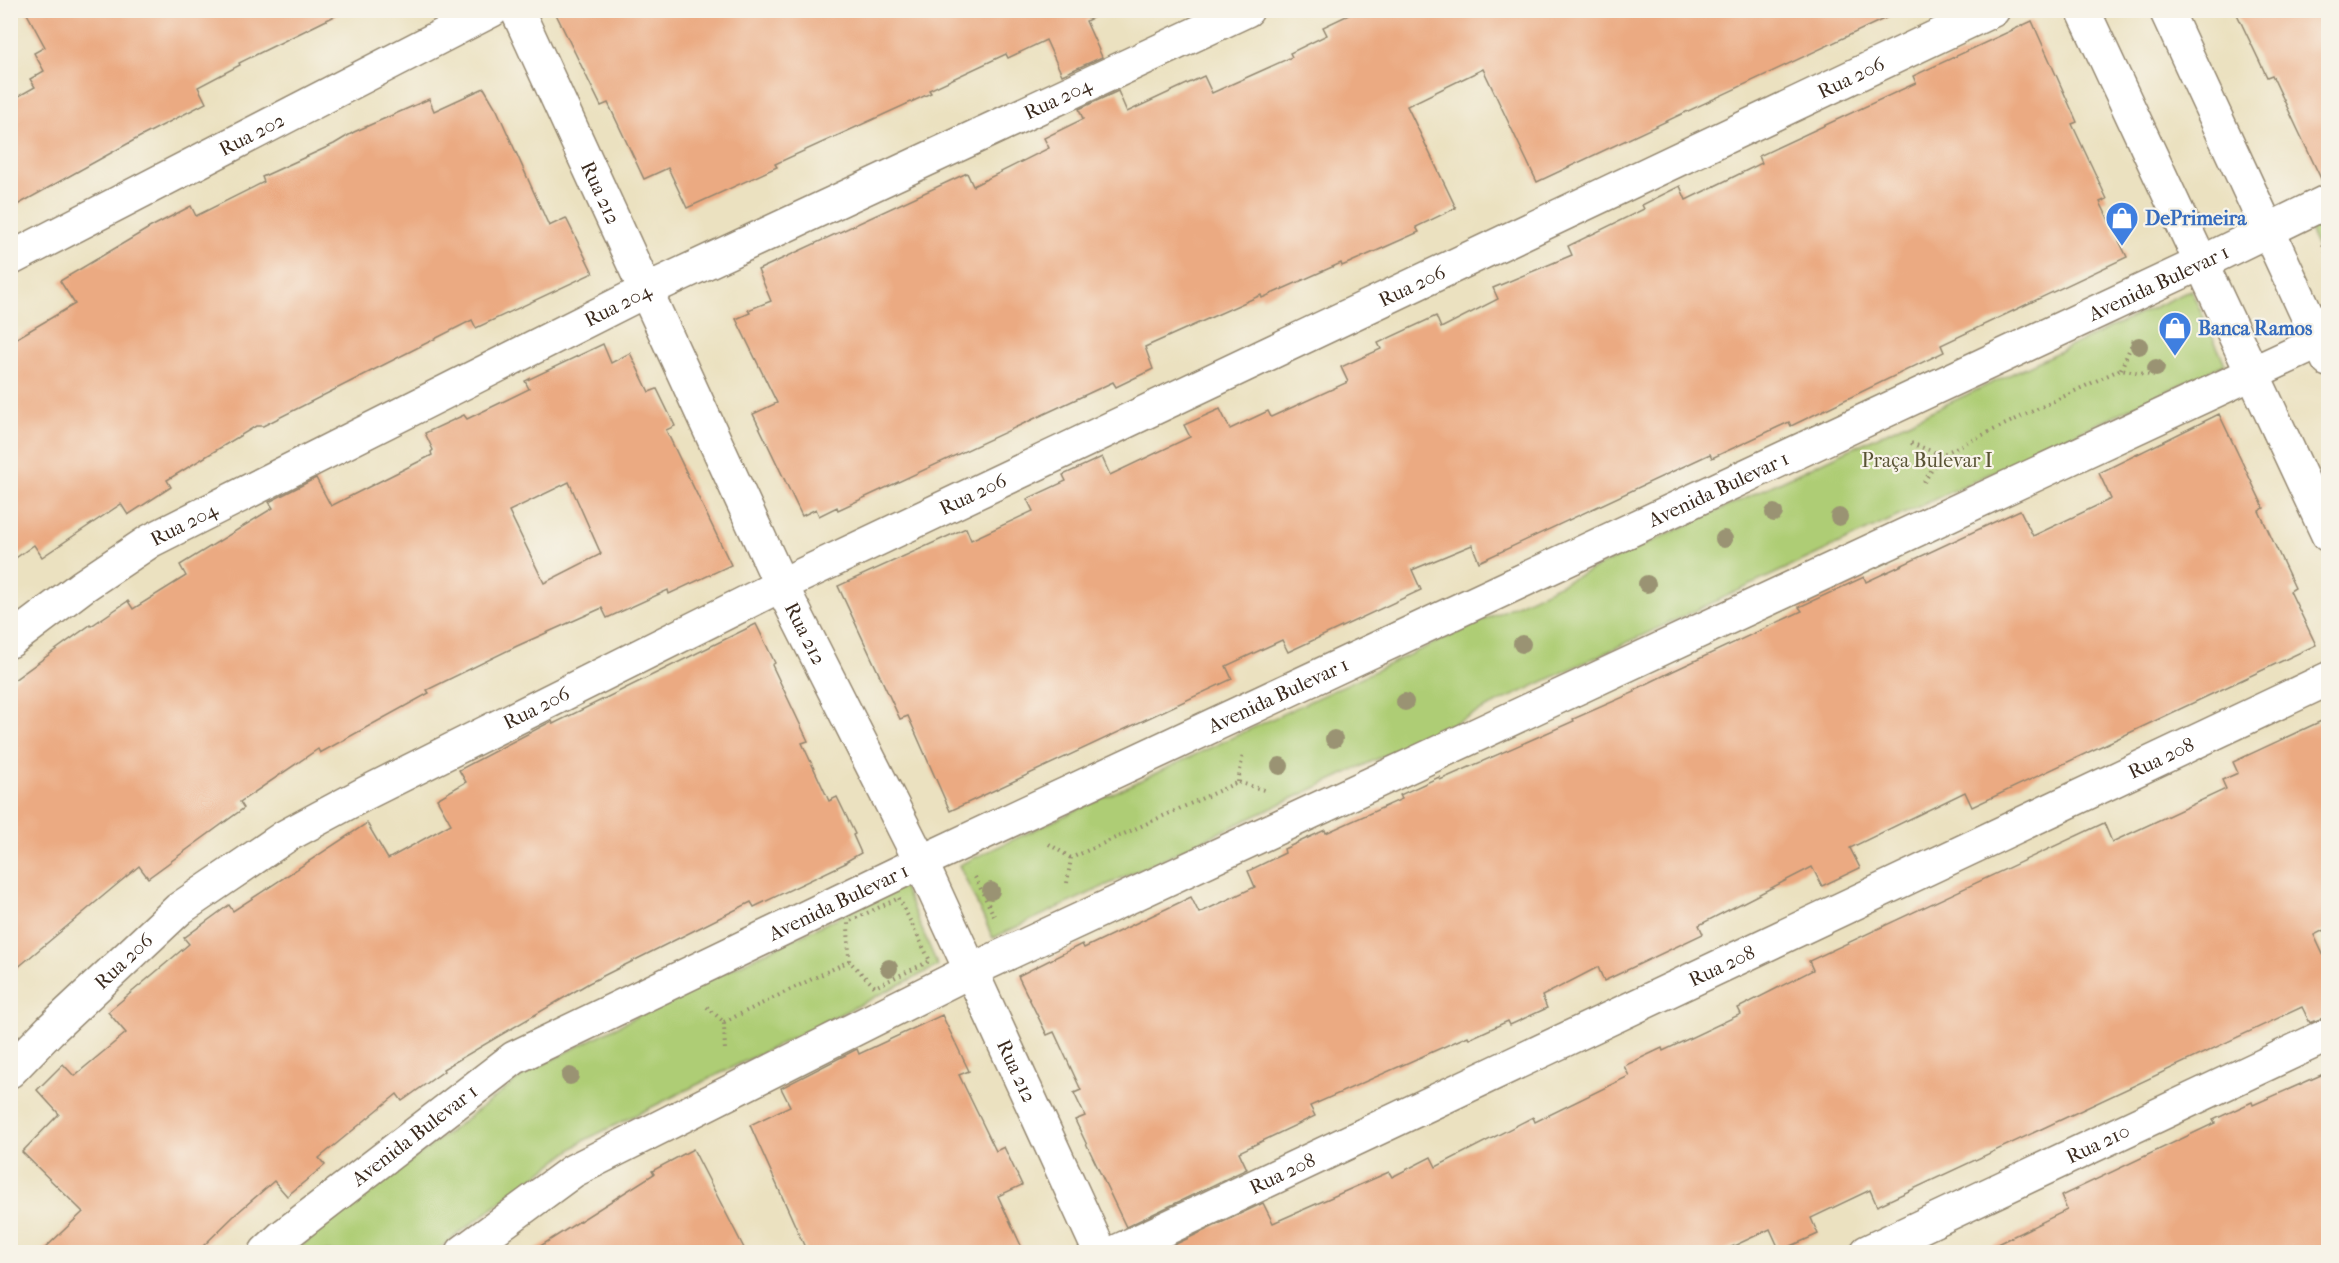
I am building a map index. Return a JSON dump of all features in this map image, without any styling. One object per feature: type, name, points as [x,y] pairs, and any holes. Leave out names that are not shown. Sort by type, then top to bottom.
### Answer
[{"type":"street","name":"Rua 202","points":[[10,260],[492,10]]},
{"type":"street","name":"Rua 212","points":[[517,10],[781,585],[921,862],[1100,1252]]},
{"type":"street","name":"Rua 204","points":[[10,641],[83,586],[150,541],[647,290],[1247,10]]},
{"type":"street","name":"Rua 206","points":[[10,1071],[50,1030],[179,909],[286,836],[366,793],[781,585],[1993,10]]},
{"type":"street","points":[[2083,10],[2328,535]]},
{"type":"street","points":[[463,1252],[573,1171],[972,969],[2252,373],[2325,347],[2166,10]]},
{"type":"street","name":"Avenida Bulevar 1","points":[[266,1252],[282,1237],[514,1058],[921,862],[2201,263],[2328,201]]},
{"type":"street","name":"Rua 208","points":[[1116,1252],[2328,679]]},
{"type":"street","name":"Rua 210","points":[[1867,1252],[2328,1035]]},
{"type":"path","points":[[2121,369],[2136,333]]},
{"type":"path","points":[[1919,490],[1941,455],[2121,369],[2160,378]]},
{"type":"path","points":[[1071,858],[1238,782],[1271,793]]},
{"type":"path","points":[[1047,842],[1071,858]]},
{"type":"path","points":[[1066,887],[1071,858]]},
{"type":"path","points":[[971,868],[994,917]]},
{"type":"path","points":[[899,898],[930,961],[875,987],[849,961],[848,922],[899,898]]},
{"type":"path","points":[[724,1022],[849,961]]},
{"type":"green space","points":[[2328,221],[2328,271],[2309,230]]},
{"type":"green space","name":"Praça Bulevar I","points":[[2191,290],[2225,364],[993,938],[959,865]]},
{"type":"green space","points":[[903,886],[938,966],[583,1141],[434,1252],[295,1252],[316,1233],[528,1072],[698,985]]},
{"type":"building","points":[[25,10],[347,10],[239,63],[240,65],[198,87],[206,103],[10,209],[10,101],[35,87],[30,79],[44,71],[34,53],[45,47]]},
{"type":"building","points":[[554,10],[1108,10],[1086,21],[1102,57],[1062,75],[1046,40],[1008,58],[1006,54],[929,90],[931,93],[775,164],[777,167],[687,208],[668,168],[644,179],[608,103],[601,106]]},
{"type":"building","points":[[1359,10],[1903,10],[1537,182],[1483,69],[1407,106],[1456,208],[1416,227],[1419,232],[1262,298],[1261,295],[1145,347],[1153,369],[1116,387],[1113,382],[838,510],[837,507],[819,516],[816,509],[802,516],[753,414],[777,403],[736,319],[750,313],[748,310],[771,301],[758,270],[967,173],[973,186],[1049,148],[1044,138],[1083,119],[1079,109],[1118,91],[1127,112],[1204,76],[1212,93],[1292,57],[1290,53],[1327,35],[1323,27]]},
{"type":"building","points":[[2235,10],[2328,10],[2328,182],[2323,183],[2272,75],[2267,77]]},
{"type":"building","points":[[2032,21],[2077,122],[2072,124],[2107,199],[2100,202],[2127,257],[1941,345],[1944,352],[1791,426],[1789,422],[1712,458],[1710,454],[1479,562],[1472,545],[1412,570],[1421,590],[1288,652],[1282,640],[1226,666],[1232,679],[950,811],[908,716],[900,719],[838,586],[966,528],[971,540],[1033,511],[1027,499],[1066,481],[1063,475],[1102,457],[1110,475],[1190,437],[1184,425],[1220,409],[1230,429],[1268,411],[1271,417],[1348,382],[1341,367],[1381,349],[1378,343],[1436,316],[1441,328],[1498,299],[1493,288],[1572,255],[1568,246],[1644,209],[1642,205],[1680,186],[1686,200],[1762,163],[1759,156],[1916,83],[1913,76]]},
{"type":"building","points":[[484,88],[497,110],[549,226],[566,218],[593,273],[476,328],[472,320],[263,426],[256,426],[167,480],[171,487],[128,515],[121,504],[42,557],[34,545],[10,562],[10,342],[75,304],[60,281],[191,206],[196,216],[264,182],[262,177],[334,144],[354,132],[429,99],[434,111]]},
{"type":"building","points":[[603,344],[611,363],[630,353],[649,392],[657,389],[675,426],[666,430],[731,565],[669,594],[668,590],[607,618],[602,608],[427,690],[429,693],[320,753],[318,749],[240,802],[244,808],[148,878],[139,866],[10,974],[10,683],[90,625],[128,601],[133,609],[186,576],[180,565],[273,508],[269,502],[316,478],[331,506],[432,455],[433,450],[425,433],[464,415],[467,419],[529,389],[525,381]],"holes":[[[569,482],[601,554],[544,583],[509,511]]]},
{"type":"building","points":[[2219,414],[2264,508],[2259,511],[2295,588],[2290,591],[2316,645],[1972,807],[1965,792],[1850,848],[1860,868],[1822,886],[1812,867],[1699,925],[1703,934],[1604,981],[1598,967],[1542,996],[1547,1008],[1510,1025],[1508,1021],[1469,1039],[1468,1036],[1310,1106],[1315,1116],[1239,1152],[1247,1169],[1126,1227],[1075,1120],[1085,1116],[1074,1093],[1081,1090],[1054,1032],[1047,1035],[1018,976],[1082,944],[1084,948],[1191,897],[1199,913],[1255,887],[1248,871],[1285,853],[1284,849],[1402,799],[1400,795],[1439,777],[1440,780],[1574,721],[1573,719],[1635,692],[1634,690],[1673,671],[1802,611],[1799,607],[1864,577],[1866,582],[2020,510],[2033,536],[2111,499],[2099,473]]},
{"type":"building","points":[[756,624],[775,663],[772,665],[808,741],[802,743],[829,801],[837,797],[855,834],[853,835],[861,853],[846,863],[754,907],[751,902],[589,983],[443,1069],[444,1071],[402,1101],[397,1094],[319,1158],[325,1165],[287,1196],[274,1181],[197,1252],[41,1252],[83,1212],[22,1152],[59,1114],[37,1090],[63,1064],[74,1076],[126,1033],[108,1012],[189,944],[184,938],[229,905],[233,911],[367,823],[388,859],[451,824],[437,799],[466,782],[459,770],[552,721],[553,724]]},
{"type":"building","points":[[2328,718],[2328,928],[2314,935],[2328,965],[2328,1016],[2310,1023],[2302,1007],[1877,1206],[1870,1190],[1811,1218],[1818,1234],[1780,1251],[1770,1229],[1721,1252],[1159,1252],[1263,1203],[1273,1223],[1389,1172],[1392,1177],[1431,1157],[1436,1167],[1533,1117],[1535,1122],[1629,1076],[1624,1066],[1662,1048],[1663,1051],[1741,1014],[1738,1008],[1813,970],[1809,961],[2104,823],[2112,842],[2226,789],[2222,780],[2238,773],[2233,762]]},
{"type":"building","points":[[942,1015],[969,1071],[959,1075],[996,1151],[1004,1147],[1022,1185],[998,1196],[1024,1252],[807,1252],[750,1125],[790,1106],[781,1088],[857,1049],[859,1054]]},
{"type":"building","points":[[2328,1072],[2328,1252],[1981,1252],[2067,1210],[2061,1196],[2215,1123],[2213,1120]]},
{"type":"building","points":[[693,1149],[746,1252],[531,1252],[654,1174],[652,1171]]},
{"type":"place","name":"DePrimeira","points":[[2122,247]]},
{"type":"place","name":"Banca Ramos","points":[[2175,357]]}]
